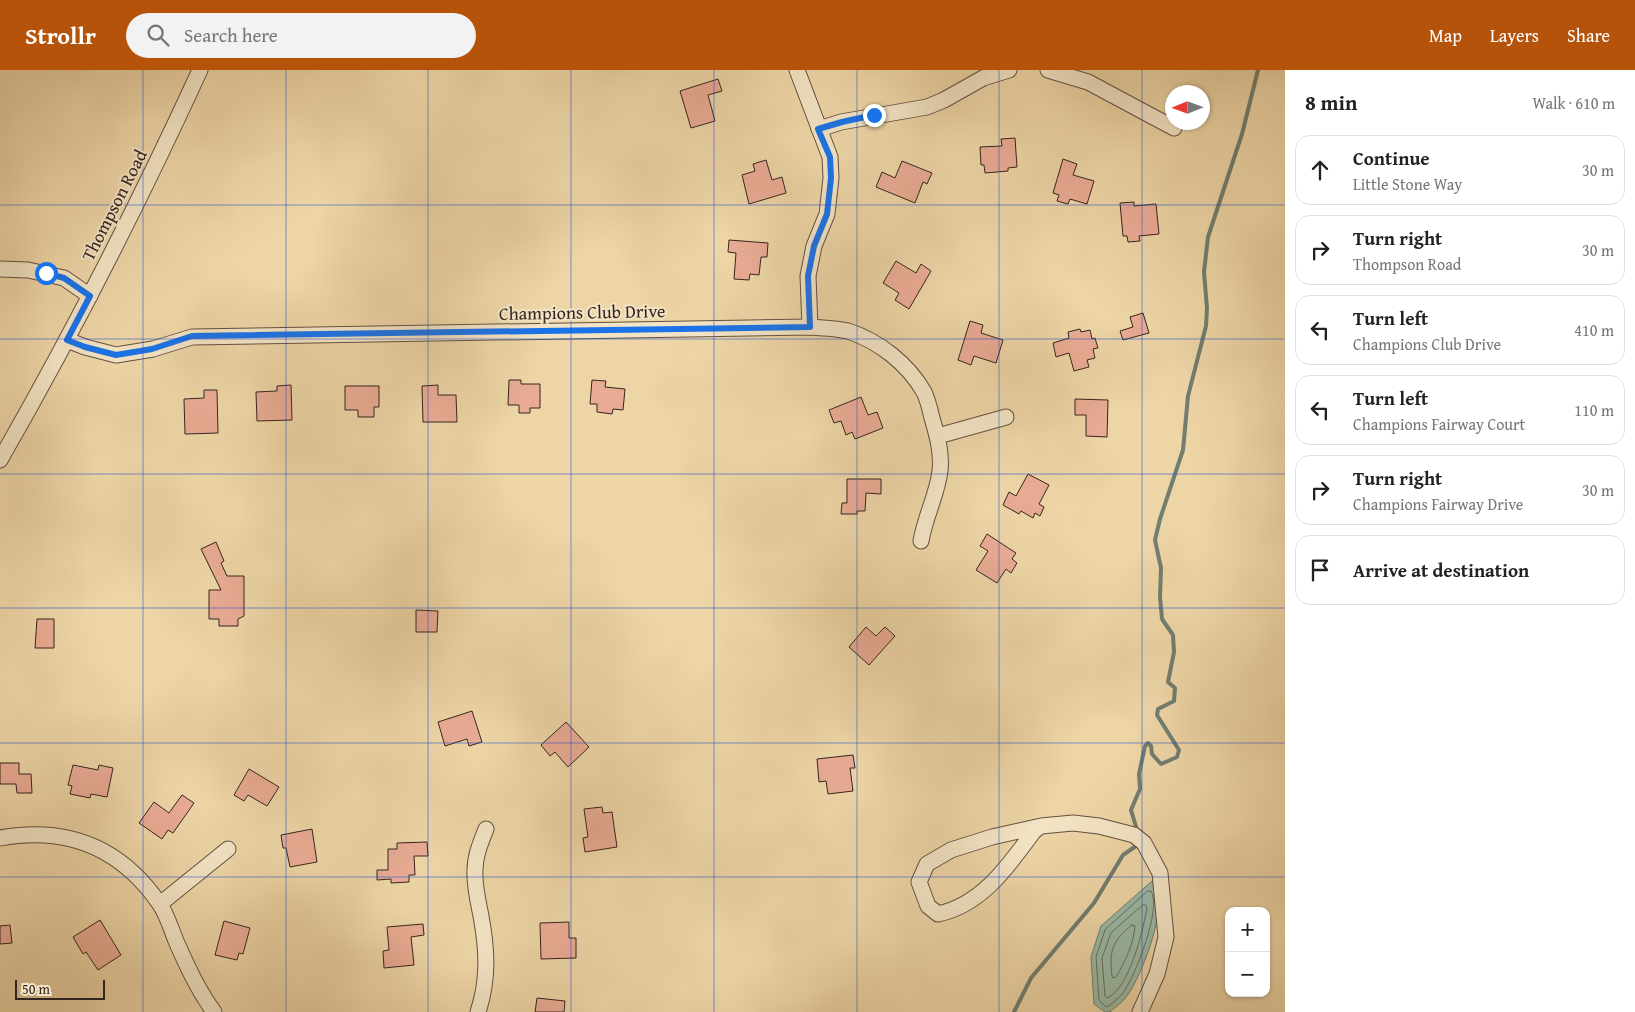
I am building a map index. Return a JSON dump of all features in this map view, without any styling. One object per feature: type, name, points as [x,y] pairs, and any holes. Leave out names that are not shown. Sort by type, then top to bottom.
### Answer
[{"type":"street","name":"Thompson Road","points":[[0,460],[90,296],[152,174],[200,70]]},
{"type":"street","points":[[797,70],[830,157],[831,178],[827,214],[814,246],[808,276],[810,327]]},
{"type":"street","points":[[818,129],[842,122],[927,106],[944,100],[983,78],[1009,70]]},
{"type":"street","points":[[1048,70],[1088,82],[1165,123]]},
{"type":"street","points":[[0,269],[28,270],[64,278],[90,296]]},
{"type":"street","name":"Champions Club Drive","points":[[67,340],[116,355],[152,349],[192,336],[810,327],[846,331],[864,337],[890,353],[909,372],[925,394],[938,436],[941,462],[921,541]]},
{"type":"street","points":[[938,436],[1006,417]]},
{"type":"street","points":[[1041,826],[1034,831],[1000,875],[974,898],[953,911],[938,914],[928,906],[919,882],[927,864],[951,850],[992,837],[1041,826],[1073,823],[1099,826],[1134,835],[1144,842],[1160,873],[1166,937],[1157,974],[1140,1012]]},
{"type":"street","points":[[478,1012],[486,981],[487,963],[475,868],[477,851],[486,828]]},
{"type":"street","points":[[0,838],[50,836],[77,841],[102,850],[131,870],[160,904],[189,970],[214,1012]]},
{"type":"street","points":[[160,904],[228,849]]},
{"type":"water","points":[[1152,881],[1158,891],[1158,915],[1145,960],[1125,998],[1110,1012],[1105,1012],[1094,1004],[1091,957],[1101,926]]},
{"type":"building","points":[[718,79],[722,91],[708,95],[715,121],[691,128],[680,91]]},
{"type":"building","points":[[1015,138],[1017,167],[1008,168],[1008,171],[985,173],[984,165],[981,165],[980,147],[1002,146],[1001,139]]},
{"type":"building","points":[[1063,159],[1077,164],[1073,175],[1094,181],[1087,204],[1070,199],[1068,204],[1057,201],[1059,195],[1053,193]]},
{"type":"building","points":[[766,160],[772,180],[782,177],[786,193],[749,204],[742,175],[755,171],[753,164]]},
{"type":"building","points":[[902,161],[932,173],[927,184],[923,182],[915,203],[876,187],[882,172],[895,178]]},
{"type":"building","points":[[1134,202],[1134,206],[1156,204],[1159,234],[1139,236],[1140,241],[1128,242],[1127,236],[1123,236],[1120,203]]},
{"type":"building","points":[[729,240],[768,243],[767,257],[761,257],[759,275],[750,274],[749,280],[734,279],[736,253],[728,252]]},
{"type":"building","points":[[896,261],[916,273],[921,264],[931,271],[909,309],[895,300],[899,293],[883,283]]},
{"type":"building","points":[[1143,313],[1149,333],[1123,340],[1120,331],[1133,327],[1130,317]]},
{"type":"building","points":[[970,321],[983,325],[981,333],[1003,340],[996,363],[974,356],[971,365],[958,360]]},
{"type":"building","points":[[1080,329],[1081,332],[1090,330],[1092,339],[1095,338],[1098,348],[1093,349],[1095,358],[1087,360],[1089,367],[1074,371],[1069,353],[1056,357],[1053,343],[1069,338],[1068,332]]},
{"type":"building","points":[[509,380],[521,380],[521,384],[540,384],[540,408],[530,408],[530,413],[519,413],[519,405],[508,405]]},
{"type":"building","points":[[592,380],[606,381],[605,387],[625,389],[623,410],[613,409],[612,414],[597,412],[597,404],[590,404]]},
{"type":"building","points":[[291,385],[292,420],[257,421],[256,392],[277,391],[277,386]]},
{"type":"building","points":[[438,385],[438,395],[456,395],[457,422],[423,422],[422,386]]},
{"type":"building","points":[[345,386],[379,386],[379,407],[374,407],[374,417],[358,417],[358,410],[345,410]]},
{"type":"building","points":[[204,390],[217,390],[218,433],[185,434],[184,399],[204,398]]},
{"type":"building","points":[[861,397],[868,415],[877,412],[883,428],[855,439],[852,432],[846,435],[841,421],[834,423],[829,410]]},
{"type":"building","points":[[1075,399],[1108,400],[1107,437],[1086,436],[1086,415],[1075,415]]},
{"type":"building","points":[[1028,474],[1049,485],[1039,504],[1044,507],[1040,516],[1035,513],[1033,518],[1021,511],[1019,514],[1003,505],[1009,492],[1016,496]]},
{"type":"building","points":[[847,479],[881,479],[881,494],[866,493],[865,511],[857,511],[857,514],[841,514],[842,503],[847,503]]},
{"type":"building","points":[[987,534],[1016,553],[1012,559],[1017,563],[1011,573],[1006,569],[997,583],[976,570],[988,551],[980,546]]},
{"type":"building","points":[[216,542],[224,561],[221,563],[227,576],[244,576],[244,616],[238,619],[238,626],[219,626],[219,619],[209,619],[209,590],[221,590],[201,549]]},
{"type":"building","points":[[416,610],[438,611],[437,632],[416,632]]},
{"type":"building","points":[[37,619],[54,619],[54,648],[35,648]]},
{"type":"building","points":[[866,627],[876,636],[885,627],[895,636],[869,665],[849,647]]},
{"type":"building","points":[[472,711],[482,742],[469,746],[467,739],[445,746],[438,722]]},
{"type":"building","points":[[566,722],[589,747],[568,767],[555,752],[550,756],[541,745]]},
{"type":"building","points":[[853,755],[855,768],[850,768],[853,791],[828,794],[826,781],[819,782],[817,759]]},
{"type":"building","points":[[0,763],[19,763],[19,774],[31,774],[32,793],[17,793],[16,784],[0,784]]},
{"type":"building","points":[[73,765],[98,770],[99,765],[113,768],[107,797],[91,794],[90,798],[70,794],[72,786],[68,785]]},
{"type":"building","points":[[249,769],[279,787],[267,806],[248,795],[244,801],[234,795]]},
{"type":"building","points":[[182,795],[194,803],[173,833],[168,830],[162,839],[139,823],[154,802],[169,813]]},
{"type":"building","points":[[602,807],[603,813],[612,812],[617,847],[585,852],[583,838],[588,837],[584,809]]},
{"type":"building","points":[[312,829],[317,862],[290,867],[286,848],[283,848],[281,835]]},
{"type":"building","points":[[427,842],[428,856],[414,856],[415,875],[409,875],[409,882],[391,883],[391,879],[377,880],[377,870],[388,870],[388,849],[397,849],[397,843]]},
{"type":"building","points":[[100,920],[121,955],[98,970],[86,952],[83,954],[73,937]]},
{"type":"building","points":[[224,921],[250,928],[243,954],[239,953],[237,960],[215,955]]},
{"type":"building","points":[[569,922],[569,938],[576,938],[576,958],[541,959],[540,923]]},
{"type":"building","points":[[423,924],[424,935],[411,937],[414,965],[384,968],[383,951],[389,950],[387,927]]},
{"type":"building","points":[[10,925],[12,943],[0,944],[0,926]]},
{"type":"building","points":[[537,998],[565,1001],[564,1012],[535,1012]]},
{"type":"waterway","points":[[1137,830],[1131,810],[1140,789],[1139,774],[1145,746],[1148,743],[1151,746],[1152,754],[1161,764],[1177,757],[1179,750],[1157,715],[1158,709],[1174,701],[1175,688],[1168,682],[1174,652],[1173,635],[1162,619],[1160,597],[1161,568],[1155,540],[1183,450],[1188,396],[1206,326],[1207,308],[1204,272],[1208,237],[1242,134],[1258,70]]},
{"type":"waterway","points":[[1014,1012],[1031,978],[1094,903],[1123,855],[1136,846],[1137,843]]},
{"type":"route","points":[[46,273],[64,278],[90,296],[67,340],[116,355],[152,349],[192,336],[810,327],[808,288],[810,260],[827,214],[831,178],[830,157],[818,129],[874,115]]}]
